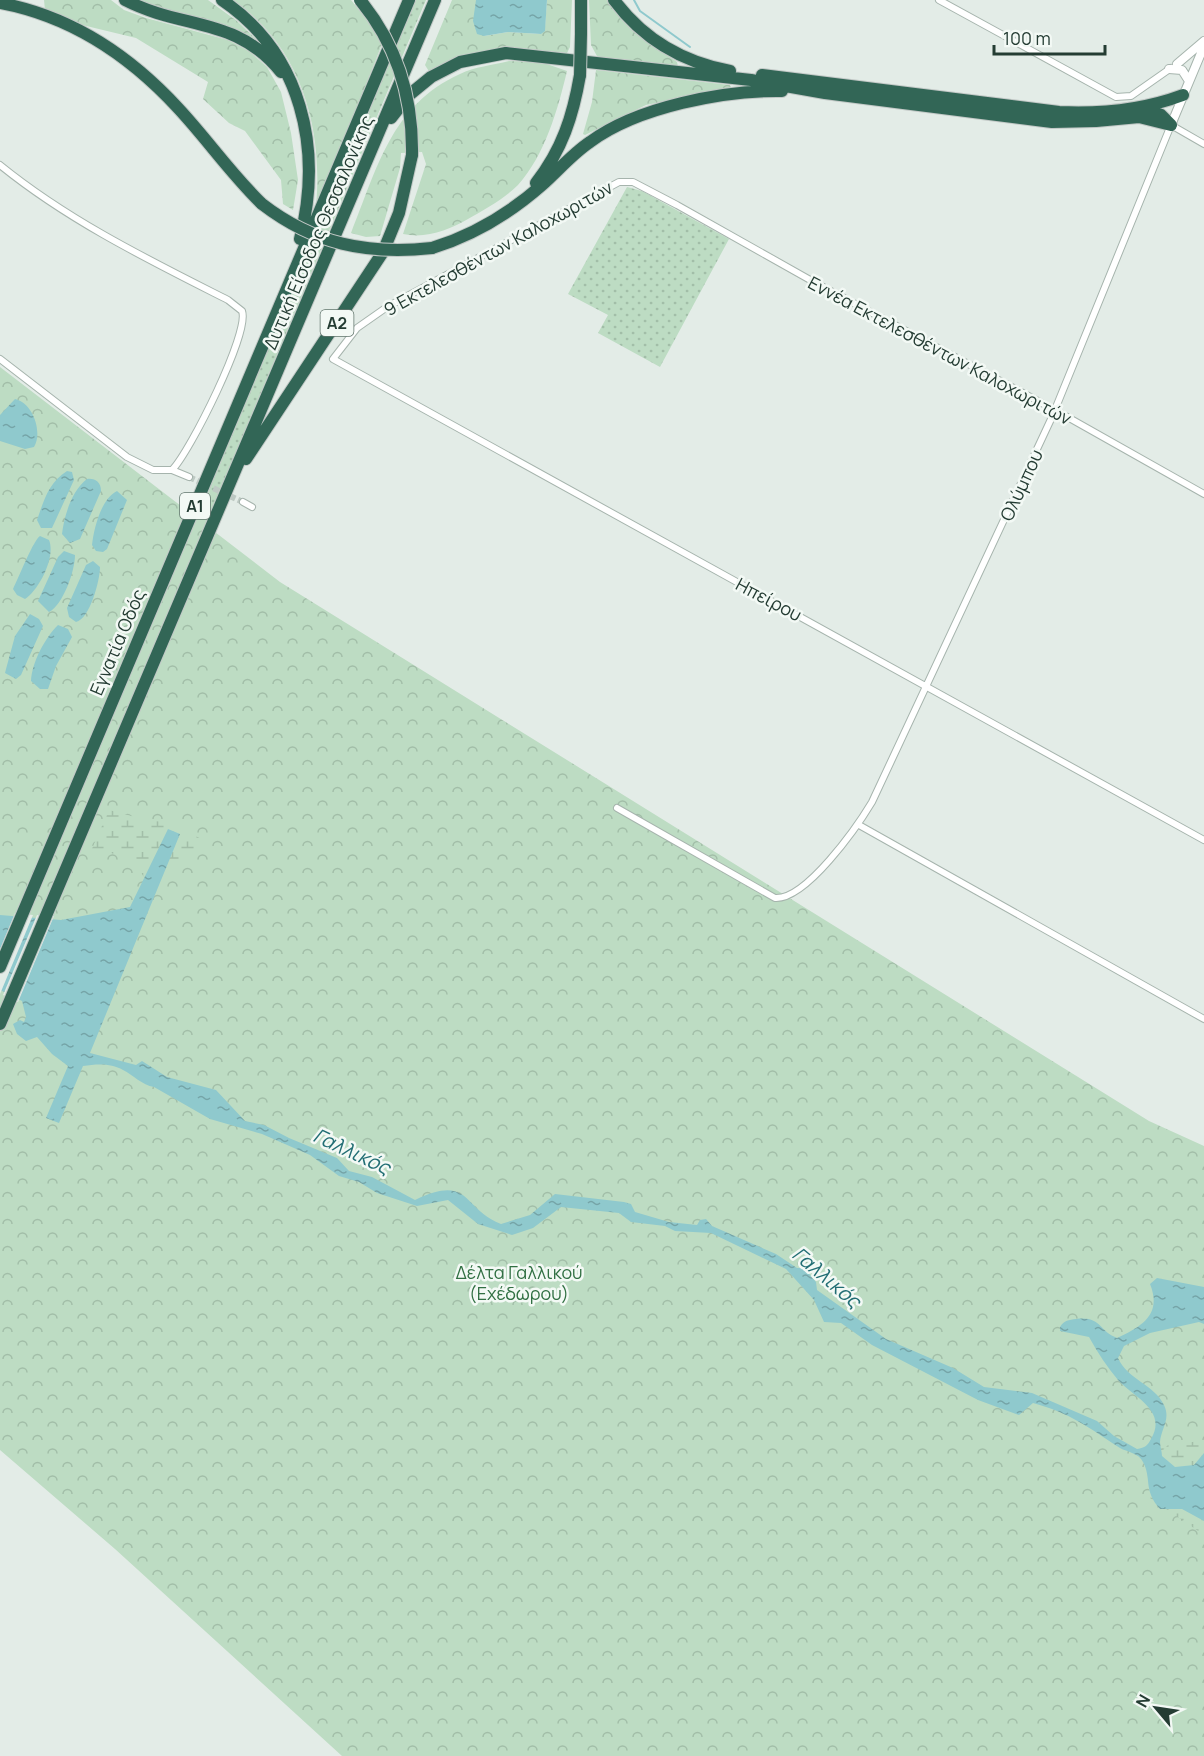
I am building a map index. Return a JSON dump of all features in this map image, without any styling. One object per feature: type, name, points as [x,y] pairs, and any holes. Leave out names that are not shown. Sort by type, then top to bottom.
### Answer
[{"type":"highway","points":[[125,0],[166,16],[231,33],[249,41],[271,60],[292,87]]},
{"type":"highway","points":[[222,0],[241,13],[275,50],[287,70],[305,128],[309,151],[307,204],[300,239],[279,294],[269,332]]},
{"type":"highway","name":"Α2","points":[[233,477],[383,252],[399,213],[412,155],[411,115],[400,70],[380,27],[360,0]]},
{"type":"highway","name":"Δυτική Είσοδος Θεσσαλονίκης","points":[[269,332],[409,0]]},
{"type":"highway","name":"Δυτική Είσοδος Θεσσαλονίκης","points":[[233,477],[435,0]]},
{"type":"highway","points":[[524,198],[547,169],[563,140],[572,117],[580,75],[581,0]]},
{"type":"highway","points":[[614,0],[637,27],[669,50],[683,58],[721,69],[1059,112],[1092,113],[1140,108],[1183,95]]},
{"type":"highway","points":[[0,3],[54,19],[129,61],[178,108],[262,204],[297,228],[336,244],[391,252],[432,248],[456,241],[492,223],[540,187],[590,142],[611,128],[655,109],[769,91],[825,93]]},
{"type":"highway","points":[[368,162],[396,110],[418,86],[460,63],[489,55],[521,53],[751,80],[825,93],[1053,122],[1096,122],[1139,117],[1171,125]]},
{"type":"highway","points":[[1140,108],[1161,115],[1171,125]]},
{"type":"highway","name":"Εγνατία Οδός","points":[[0,968],[269,332]]},
{"type":"highway","name":"Α1","points":[[0,1024],[233,477]]},
{"type":"street","points":[[939,0],[1116,98],[1131,96],[1204,40]]},
{"type":"street","name":"Ολύμπου","points":[[617,808],[775,898],[790,896],[834,854],[859,825],[1055,410],[1204,46]]},
{"type":"street","points":[[1173,66],[1187,61],[1196,65]]},
{"type":"street","points":[[1173,66],[1182,70],[1189,81]]},
{"type":"street","points":[[1171,125],[1204,144]]},
{"type":"street","points":[[0,165],[37,195],[123,246],[228,300],[242,311],[243,325],[230,360],[191,444],[172,470]]},
{"type":"street","name":"9 Εκτελεσθέντων Καλοχωριτών","points":[[333,360],[357,328],[387,307],[619,182],[633,182],[677,204]]},
{"type":"street","name":"Εννέα Εκτελεσθέντων Καλοχωριτών","points":[[677,204],[812,282],[1055,410],[1204,494]]},
{"type":"street","points":[[0,359],[127,457],[153,470],[172,470],[189,477]]},
{"type":"street","name":"Ηπείρου","points":[[333,360],[1204,840]]},
{"type":"street","points":[[243,502],[252,507]]},
{"type":"street","points":[[859,825],[1204,1019]]},
{"type":"green space","points":[[44,0],[111,0],[124,10],[228,40],[249,51],[267,67],[281,92],[291,133],[298,180],[293,210],[283,204],[281,180],[245,131],[229,123],[203,99],[208,82],[136,38],[74,23],[45,10]]},
{"type":"green space","points":[[132,0],[208,0],[237,21],[261,44],[248,37]]},
{"type":"green space","points":[[233,0],[351,0],[382,44],[315,216],[316,155],[312,125],[304,96],[293,69],[277,43],[257,20]]},
{"type":"green space","points":[[414,0],[426,0],[192,557],[159,604]]},
{"type":"green space","points":[[452,0],[476,0],[484,36],[508,32],[541,34],[545,27],[547,0],[572,0],[570,47],[567,53],[508,48],[484,51],[430,73],[425,65]]},
{"type":"green space","points":[[589,0],[609,0],[638,35],[677,62],[678,67],[598,58],[591,45]]},
{"type":"green space","points":[[509,61],[541,62],[567,71],[555,116],[543,146],[518,185],[494,204],[453,227],[429,234],[403,234],[426,164],[422,152],[401,153],[400,168],[380,236],[366,237],[351,233],[389,141],[418,103],[437,87],[460,74]]},
{"type":"green space","points":[[596,70],[730,85],[731,88],[646,105],[585,135],[583,134],[592,102]]},
{"type":"green space","points":[[627,187],[642,191],[729,239],[660,367],[598,333],[608,315],[568,294]]},
{"type":"green space","name":"Δέλτα Γαλλικού (Εχέδωρου)","points":[[0,367],[280,582],[1149,1121],[1204,1146],[1204,1756],[342,1756],[115,1549],[0,1450]]},
{"type":"green space","points":[[109,810],[146,820],[171,823],[207,842],[167,876],[156,876],[146,881],[142,873],[123,857],[107,852],[91,851]]},
{"type":"green space","points":[[1204,1441],[1204,1535],[1150,1498],[1147,1466],[1169,1444]]},
{"type":"water","points":[[476,0],[547,0],[545,31],[541,34],[508,32],[484,36],[477,34],[473,21]]},
{"type":"water","points":[[15,399],[27,406],[35,419],[37,441],[34,447],[25,449],[0,441],[0,415]]},
{"type":"water","points":[[67,471],[72,472],[74,480],[52,528],[41,528],[37,520],[45,499],[51,486]]},
{"type":"water","points":[[87,479],[97,481],[101,491],[80,539],[70,543],[62,534],[65,519],[73,496]]},
{"type":"water","points":[[117,491],[127,500],[107,549],[103,552],[96,551],[92,545],[99,515],[107,500]]},
{"type":"water","points":[[40,536],[49,540],[51,547],[48,564],[41,581],[25,599],[17,595],[13,589],[30,551]]},
{"type":"water","points":[[64,551],[75,555],[73,570],[59,602],[49,612],[38,601],[58,557]]},
{"type":"water","points":[[93,561],[100,567],[96,589],[86,614],[76,622],[69,617],[67,608],[86,565]]},
{"type":"water","points":[[30,614],[39,619],[43,626],[21,675],[16,679],[5,673],[15,636]]},
{"type":"water","points":[[58,625],[68,629],[72,637],[56,666],[48,689],[40,689],[31,681],[34,666],[44,643]]},
{"type":"water","points":[[168,829],[180,834],[90,1053],[136,1065],[142,1061],[167,1077],[216,1090],[245,1121],[264,1125],[337,1158],[349,1171],[372,1177],[415,1200],[447,1190],[457,1192],[488,1218],[501,1224],[530,1215],[555,1194],[624,1202],[631,1204],[635,1212],[669,1222],[697,1225],[700,1220],[706,1219],[712,1226],[776,1254],[797,1268],[804,1268],[816,1282],[817,1290],[886,1339],[953,1368],[984,1387],[1032,1393],[1097,1421],[1114,1436],[1137,1449],[1146,1446],[1151,1439],[1155,1429],[1152,1412],[1118,1380],[1089,1337],[1060,1331],[1060,1327],[1069,1320],[1091,1320],[1117,1338],[1135,1329],[1148,1318],[1154,1303],[1150,1284],[1157,1278],[1204,1287],[1204,1324],[1199,1322],[1150,1333],[1124,1346],[1118,1358],[1128,1372],[1154,1392],[1164,1405],[1166,1419],[1160,1442],[1162,1456],[1175,1467],[1194,1465],[1204,1453],[1204,1521],[1182,1509],[1160,1509],[1151,1496],[1146,1468],[1141,1459],[1078,1421],[1058,1411],[1033,1403],[1019,1415],[978,1400],[872,1345],[841,1323],[824,1322],[814,1300],[786,1269],[711,1233],[675,1231],[665,1226],[631,1222],[619,1213],[561,1207],[533,1228],[512,1235],[478,1224],[448,1200],[417,1206],[377,1193],[359,1182],[339,1176],[310,1155],[262,1134],[210,1119],[123,1070],[109,1065],[83,1066],[59,1123],[46,1118],[68,1066],[52,1054],[37,1037],[26,1041],[17,1034],[13,1024],[20,1020],[24,1022],[26,1017],[22,1001],[0,990],[0,915],[61,920],[130,907]]},
{"type":"pier","points":[[15,913],[33,915],[0,994],[0,949]]},
{"type":"pier","points":[[37,915],[54,916],[18,1002],[3,995]]},
{"type":"waterway","points":[[634,0],[640,11],[690,47]]},
{"type":"tunnel","points":[[189,477],[243,502]]},
{"type":"water label","name":"Γαλλικός","points":[[352,1151]]},
{"type":"water label","name":"Γαλλικός","points":[[827,1277]]}]
